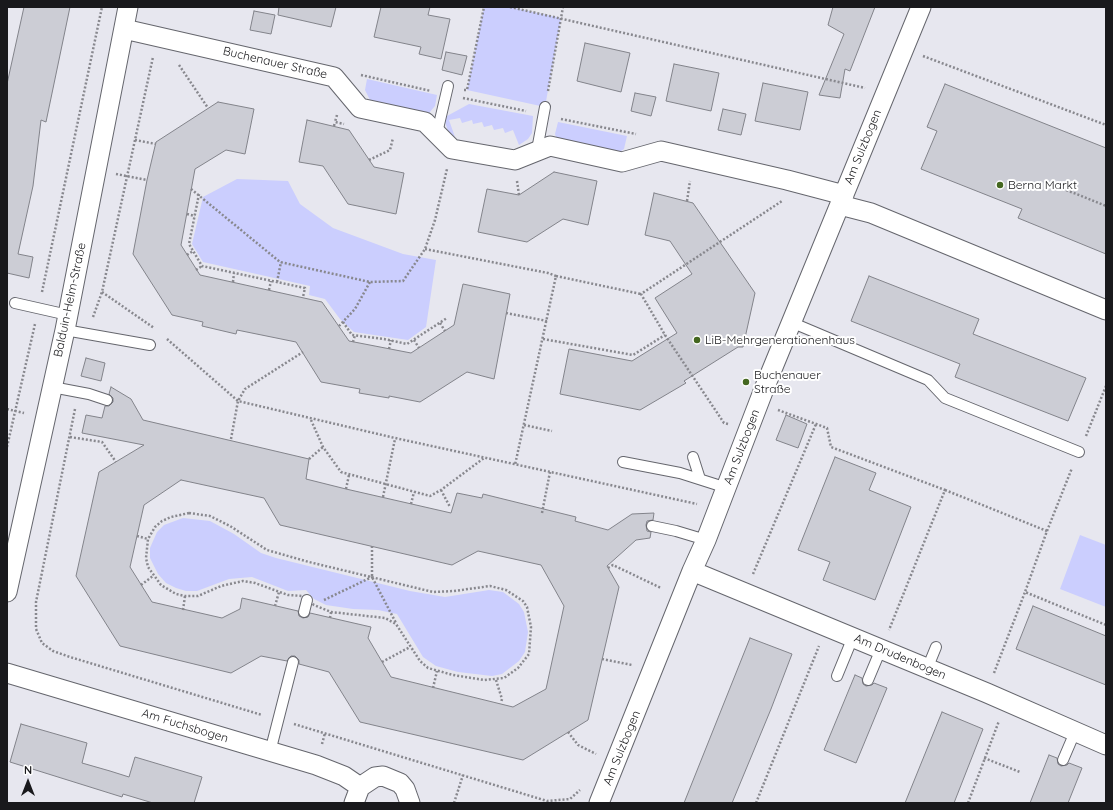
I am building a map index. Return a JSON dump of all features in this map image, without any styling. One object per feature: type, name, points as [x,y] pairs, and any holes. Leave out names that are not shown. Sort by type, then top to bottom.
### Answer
[{"type":"street","name":"Balduin-Helm-Straße","points":[[7,592],[66,322],[128,7]]},
{"type":"street","name":"Am Sulzbogen","points":[[600,801],[692,571],[727,488],[759,402],[793,323],[921,7]]},
{"type":"street","name":"Buchenauer Straße","points":[[124,29],[334,77],[360,108],[425,122],[452,149]]},
{"type":"street","points":[[452,149],[515,160],[550,146],[622,162],[661,151],[787,180],[842,200],[1106,310]]},
{"type":"street","name":"Am Drudenbogen","points":[[692,571],[827,626],[1106,745]]},
{"type":"street","name":"Am Fuchsbogen","points":[[7,673],[316,765],[344,776],[357,795]]},
{"type":"street","points":[[357,795],[375,777],[392,778],[400,783],[406,790],[410,803]]},
{"type":"lane","points":[[437,133],[447,90]]},
{"type":"lane","points":[[537,150],[544,111]]},
{"type":"lane","points":[[16,303],[38,308],[88,334],[150,345]]},
{"type":"lane","points":[[793,323],[928,380],[945,398],[1079,452]]},
{"type":"lane","points":[[52,387],[79,392],[107,400]]},
{"type":"lane","points":[[693,458],[700,479]]},
{"type":"lane","points":[[623,462],[680,473],[727,488]]},
{"type":"lane","points":[[652,526],[706,540]]},
{"type":"lane","points":[[304,612],[311,602]]},
{"type":"lane","points":[[838,676],[853,637]]},
{"type":"lane","points":[[927,669],[936,647]]},
{"type":"lane","points":[[868,680],[881,649]]},
{"type":"lane","points":[[270,752],[293,662]]},
{"type":"lane","points":[[1063,760],[1075,732]]},
{"type":"path","points":[[7,447],[102,7]]},
{"type":"path","points":[[447,90],[467,90],[484,7]]},
{"type":"path","points":[[510,7],[860,87],[884,96]]},
{"type":"path","points":[[544,111],[563,7]]},
{"type":"path","points":[[88,334],[102,292],[126,176],[158,37]]},
{"type":"path","points":[[904,49],[1106,125]]},
{"type":"path","points":[[176,60],[208,108]]},
{"type":"path","points":[[334,77],[346,72],[447,90],[544,111],[642,136]]},
{"type":"path","points":[[369,160],[390,150],[399,116]]},
{"type":"path","points":[[334,126],[335,122]]},
{"type":"path","points":[[135,140],[156,144]]},
{"type":"path","points":[[191,189],[281,262],[370,282],[403,281],[425,249],[435,220],[452,149]]},
{"type":"path","points":[[96,170],[147,180]]},
{"type":"path","points":[[425,249],[548,273],[641,294],[782,203],[787,180]]},
{"type":"path","points":[[1044,182],[1106,206]]},
{"type":"path","points":[[199,194],[189,244],[202,266]]},
{"type":"path","points":[[187,214],[195,216]]},
{"type":"path","points":[[187,255],[193,251]]},
{"type":"path","points":[[277,282],[281,262]]},
{"type":"path","points":[[196,270],[202,266],[305,288],[303,297]]},
{"type":"path","points":[[233,282],[234,273]]},
{"type":"path","points":[[515,465],[556,276]]},
{"type":"path","points":[[270,290],[271,281]]},
{"type":"path","points":[[339,326],[355,309],[370,282]]},
{"type":"path","points":[[102,292],[157,330]]},
{"type":"path","points":[[641,294],[665,335],[724,422],[748,432]]},
{"type":"path","points":[[506,312],[547,321]]},
{"type":"path","points":[[343,322],[352,335],[391,340],[407,344],[447,318]]},
{"type":"path","points":[[440,323],[445,331]]},
{"type":"path","points":[[162,335],[238,402],[515,465],[698,504],[687,534]]},
{"type":"path","points":[[353,342],[355,335]]},
{"type":"path","points":[[543,339],[633,355],[665,335]]},
{"type":"path","points":[[389,349],[391,340]]},
{"type":"path","points":[[414,340],[419,348]]},
{"type":"path","points":[[644,348],[646,352]]},
{"type":"path","points":[[602,355],[603,350]]},
{"type":"path","points":[[231,439],[238,402],[245,389],[303,352]]},
{"type":"path","points":[[79,392],[36,602],[36,629],[42,643],[53,651],[70,657],[547,801],[570,799],[582,788]]},
{"type":"path","points":[[759,402],[827,428],[831,447],[990,507],[1047,531],[986,693]]},
{"type":"path","points":[[311,419],[323,447],[341,472],[430,496],[441,490],[484,458]]},
{"type":"path","points":[[745,592],[816,424]]},
{"type":"path","points":[[524,425],[552,431]]},
{"type":"path","points":[[70,437],[102,442],[116,462]]},
{"type":"path","points":[[383,497],[395,438]]},
{"type":"path","points":[[309,460],[323,447]]},
{"type":"path","points":[[542,513],[550,472]]},
{"type":"path","points":[[346,489],[349,475]]},
{"type":"path","points":[[441,490],[450,507]]},
{"type":"path","points":[[881,649],[945,490]]},
{"type":"path","points":[[411,504],[414,492]]},
{"type":"path","points":[[989,511],[990,507]]},
{"type":"path","points":[[372,546],[372,577],[396,624],[420,661],[428,668],[484,680],[496,680],[511,674],[528,654],[531,627],[527,607],[515,594],[498,587],[490,586],[454,591],[433,592],[372,577],[278,555],[257,545],[220,521],[198,514],[171,517],[155,527],[148,538],[146,558],[148,568],[161,585],[185,596],[198,596],[221,586],[243,581],[255,583],[288,595],[300,594],[311,602],[331,612],[373,615],[385,618],[396,624]]},
{"type":"path","points":[[137,536],[148,538]]},
{"type":"path","points":[[608,568],[613,565],[666,590]]},
{"type":"path","points":[[141,585],[153,576]]},
{"type":"path","points":[[311,602],[372,577]]},
{"type":"path","points":[[275,606],[278,592]]},
{"type":"path","points":[[1024,592],[1106,625]]},
{"type":"path","points":[[183,610],[185,596]]},
{"type":"path","points":[[330,618],[331,612]]},
{"type":"path","points":[[756,803],[827,626]]},
{"type":"path","points":[[382,662],[410,646]]},
{"type":"path","points":[[602,659],[636,666]]},
{"type":"path","points":[[433,688],[437,671]]},
{"type":"path","points":[[496,680],[502,698],[501,703]]},
{"type":"path","points":[[968,803],[1006,702]]},
{"type":"path","points":[[568,732],[578,745],[599,754],[596,760]]},
{"type":"path","points":[[984,758],[1020,772]]},
{"type":"path","points":[[454,803],[463,775]]},
{"type":"shaded area","points":[[484,7],[510,7],[561,18],[545,107],[467,90]]},
{"type":"shaded area","points":[[367,79],[437,95],[435,106],[429,113],[370,100],[365,90]]},
{"type":"shaded area","points":[[469,104],[533,116],[532,133],[528,139],[519,145],[513,130],[505,133],[503,128],[494,130],[492,125],[484,127],[482,122],[473,124],[472,120],[462,123],[460,118],[449,120],[455,137],[448,131],[445,122],[447,116]]},
{"type":"shaded area","points":[[558,122],[627,136],[624,149],[618,153],[557,140],[555,134]]},
{"type":"shaded area","points":[[237,179],[288,181],[300,204],[333,228],[403,254],[436,260],[426,327],[408,340],[354,332],[340,319],[325,299],[309,295],[310,286],[203,262],[192,244],[203,197]]},
{"type":"shaded area","points":[[183,518],[210,521],[234,534],[261,553],[276,558],[410,591],[445,597],[489,590],[503,592],[519,604],[524,612],[528,632],[525,652],[519,661],[502,674],[492,676],[458,672],[436,666],[423,657],[397,614],[378,610],[353,609],[326,605],[314,599],[306,590],[288,591],[252,577],[229,579],[197,591],[186,591],[176,588],[166,583],[158,574],[150,558],[150,548],[157,532],[164,525]]},
{"type":"shaded area","points":[[1080,535],[1106,545],[1106,607],[1060,589]]},
{"type":"building","points":[[24,7],[70,7],[46,122],[41,120],[33,186],[18,254],[33,257],[29,278],[7,273],[7,84]]},
{"type":"building","points":[[279,7],[336,7],[331,27],[278,15]]},
{"type":"building","points":[[381,7],[430,7],[428,15],[450,19],[441,59],[419,54],[421,47],[374,37]]},
{"type":"building","points":[[833,7],[875,7],[850,71],[845,69],[840,98],[819,95],[844,34],[828,25]]},
{"type":"building","points":[[254,11],[275,15],[271,34],[250,30]]},
{"type":"building","points":[[585,43],[630,53],[621,92],[577,81]]},
{"type":"building","points":[[446,52],[467,56],[462,75],[442,70]]},
{"type":"building","points":[[674,64],[719,73],[711,111],[666,101]]},
{"type":"building","points":[[763,83],[808,92],[800,130],[755,121]]},
{"type":"building","points":[[945,84],[1106,148],[1106,254],[1018,218],[1022,209],[921,169],[937,131],[927,127]]},
{"type":"building","points":[[635,93],[656,97],[651,116],[631,111]]},
{"type":"building","points":[[218,102],[254,109],[245,154],[226,150],[195,169],[181,245],[200,275],[322,302],[349,341],[411,353],[454,325],[463,284],[510,294],[494,379],[467,372],[420,402],[389,396],[389,398],[359,393],[360,389],[321,382],[296,342],[237,330],[236,334],[202,326],[203,322],[172,315],[133,254],[147,180],[156,142]]},
{"type":"building","points":[[723,109],[746,114],[741,135],[718,130]]},
{"type":"building","points":[[307,120],[349,130],[374,167],[404,173],[396,214],[348,204],[323,166],[299,162]]},
{"type":"building","points":[[554,172],[597,181],[588,225],[563,219],[527,242],[478,232],[487,189],[519,195]]},
{"type":"building","points":[[654,193],[693,203],[755,293],[743,347],[738,347],[684,381],[686,383],[640,410],[560,394],[569,349],[632,361],[677,333],[655,298],[692,274],[670,241],[645,235]]},
{"type":"building","points":[[869,276],[979,319],[973,334],[1086,378],[1068,421],[955,377],[960,364],[851,321]]},
{"type":"building","points":[[86,358],[105,363],[101,381],[81,376]]},
{"type":"building","points":[[111,387],[131,399],[143,420],[309,459],[306,479],[451,513],[457,493],[482,498],[483,494],[576,517],[575,521],[608,530],[632,514],[654,513],[653,520],[647,521],[646,525],[647,531],[651,532],[650,538],[636,540],[607,566],[619,587],[588,720],[523,760],[360,722],[329,672],[299,664],[299,660],[295,656],[291,656],[287,661],[261,656],[231,673],[120,646],[76,576],[99,472],[144,445],[82,433],[86,415],[102,418],[105,406],[109,406],[113,402],[113,398],[109,394]],"holes":[[[181,480],[264,498],[280,525],[452,565],[478,551],[541,565],[564,606],[546,689],[513,707],[391,677],[368,638],[371,627],[310,613],[308,617],[303,618],[299,616],[298,611],[242,598],[240,609],[222,618],[152,602],[130,567],[144,505]]]},
{"type":"building","points":[[786,415],[807,424],[798,448],[776,440]]},
{"type":"building","points":[[835,457],[876,473],[869,490],[911,507],[875,600],[823,580],[830,562],[798,550]]},
{"type":"building","points":[[1033,606],[1106,636],[1106,685],[1016,649]]},
{"type":"building","points":[[750,638],[792,654],[771,709],[732,803],[684,803]]},
{"type":"building","points":[[855,675],[862,678],[863,684],[866,686],[874,683],[887,688],[856,763],[824,750]]},
{"type":"building","points":[[942,712],[983,729],[954,803],[905,803]]},
{"type":"building","points":[[21,724],[87,743],[82,763],[129,777],[135,757],[202,777],[194,803],[153,803],[123,794],[122,797],[10,762]]},
{"type":"building","points":[[1049,755],[1057,758],[1058,764],[1061,766],[1069,763],[1082,768],[1068,803],[1030,803]]},
{"type":"place","name":"Berna Markt","points":[[1000,185]]},
{"type":"place","name":"LiB-Mehrgenerationenhaus","points":[[697,340]]},
{"type":"place","name":"Buchenauer Straße","points":[[746,382]]}]
